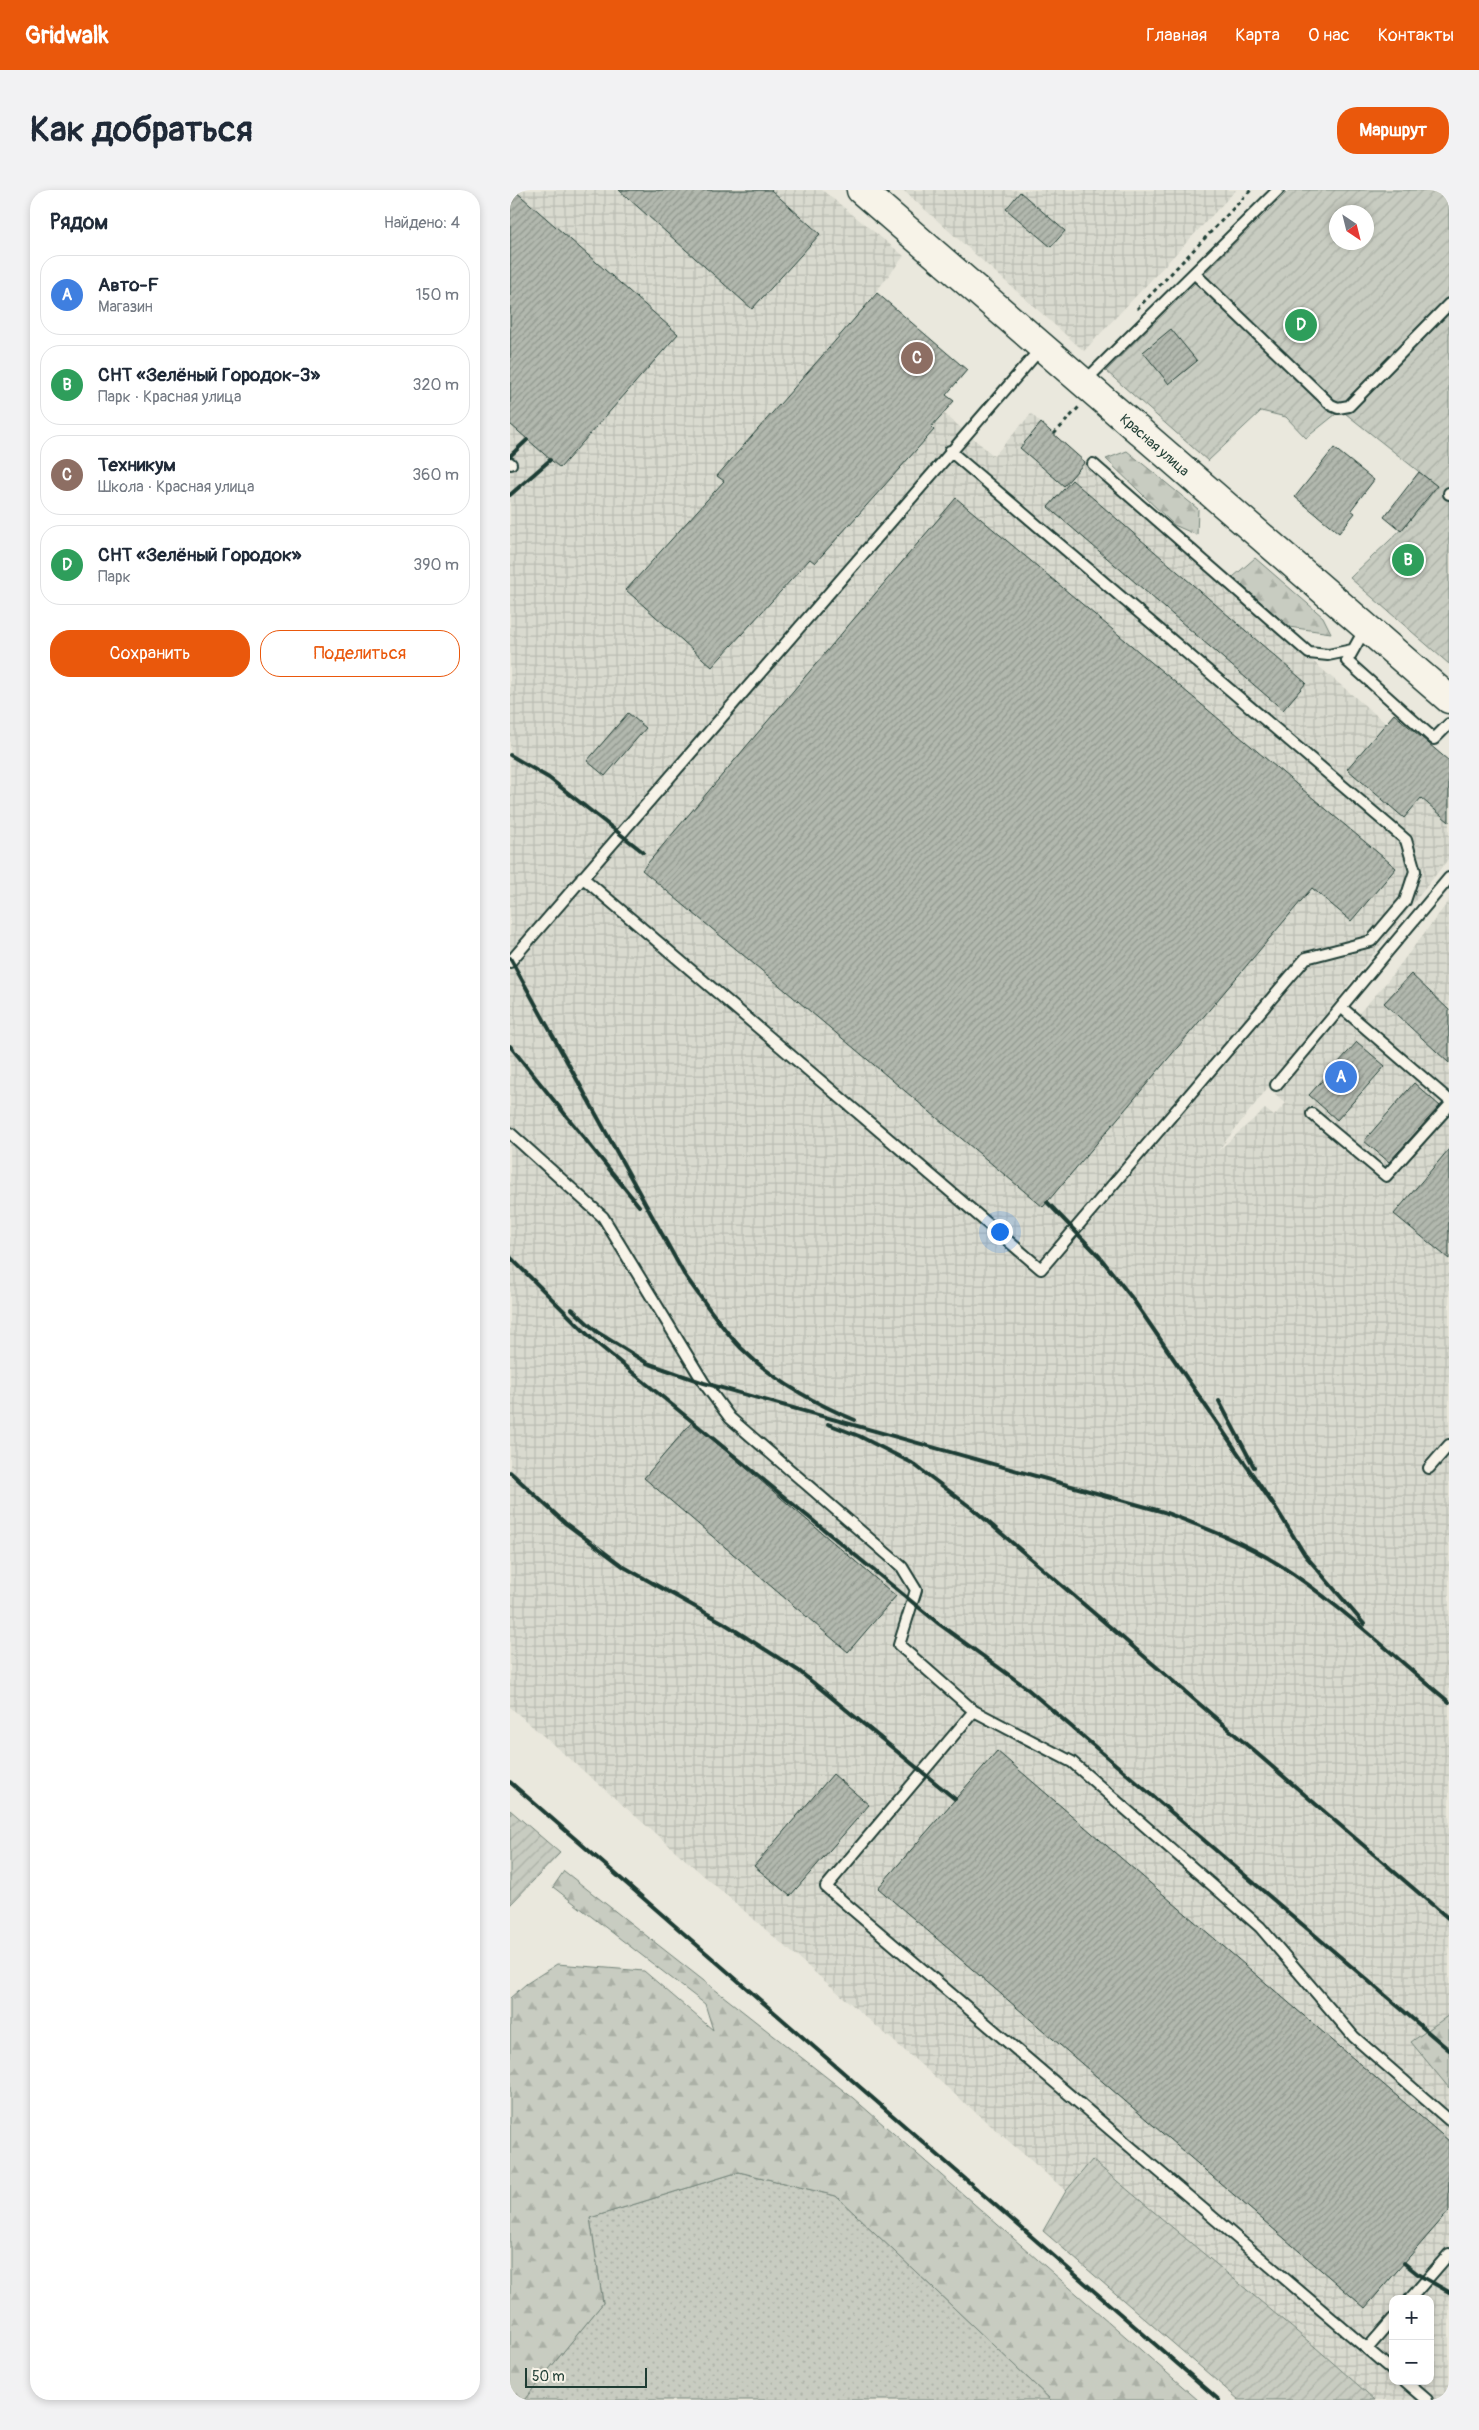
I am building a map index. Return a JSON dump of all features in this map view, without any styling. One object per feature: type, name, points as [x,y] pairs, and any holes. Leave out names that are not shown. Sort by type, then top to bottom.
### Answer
[{"type":"main road","name":"Красная улица","points":[[861,190],[1042,346],[1083,392],[1251,530],[1449,699]]},
{"type":"lane","points":[[1083,392],[1278,190]]},
{"type":"lane","points":[[1195,274],[1331,405],[1338,408],[1349,406],[1449,304]]},
{"type":"lane","points":[[510,962],[1042,346]]},
{"type":"lane","points":[[582,877],[1041,1269],[1306,958],[1371,941],[1405,901],[1415,871],[1406,840],[950,451]]},
{"type":"lane","points":[[1093,464],[1309,653],[1328,655],[1352,650]]},
{"type":"lane","points":[[1366,627],[1347,661],[1434,738],[1449,724]]},
{"type":"lane","points":[[1276,1085],[1449,878]]},
{"type":"lane","points":[[1341,1007],[1449,1100]]},
{"type":"lane","points":[[1312,1114],[1386,1176],[1449,1106]]},
{"type":"lane","points":[[510,1133],[603,1217],[704,1383],[730,1418],[902,1567],[916,1590],[900,1645],[974,1711],[1072,1762],[1260,1927],[1354,2036],[1449,2120]]},
{"type":"lane","points":[[1429,1468],[1449,1445]]},
{"type":"lane","points":[[974,1711],[826,1887],[1389,2368]]},
{"type":"lane","points":[[1413,2295],[1449,2254]]},
{"type":"lane","points":[[1367,2349],[1389,2324]]},
{"type":"lane","points":[[1410,2385],[1427,2400]]},
{"type":"path","points":[[1136,310],[1251,190]]},
{"type":"path","points":[[1054,434],[1083,392]]},
{"type":"shaded area","points":[[510,190],[822,190],[904,256],[846,330],[994,456],[1031,414],[1323,670],[1449,777],[1449,858],[1217,1152],[1265,1109],[1274,1116],[1286,1103],[1275,1094],[1350,1007],[1358,1014],[1382,988],[1449,901],[1449,2400],[1375,2400],[1315,2347],[1092,2160],[1066,2191],[510,1707]]},
{"type":"shaded area","points":[[903,190],[1236,190],[1084,351]]},
{"type":"green space","points":[[1289,190],[1449,190],[1449,664],[1350,578],[1407,523],[1437,486],[1341,410],[1306,438],[1286,417],[1261,411],[1208,461],[1106,371]]},
{"type":"green space","points":[[1127,451],[1198,509],[1197,535],[1174,525],[1106,459]]},
{"type":"green space","points":[[1255,558],[1323,617],[1331,633],[1289,627],[1233,577]]},
{"type":"green space","points":[[510,1810],[560,1853],[510,1905]]},
{"type":"green space","points":[[564,1871],[853,2098],[1198,2400],[1051,2400],[836,2196],[739,2172],[590,2218],[603,2303],[524,2400],[510,2400],[510,1998],[526,1984],[557,1964],[644,1971],[713,2030],[705,2004],[553,1887]]},
{"type":"green space","points":[[1449,2015],[1449,2088],[1411,2042]]},
{"type":"green space","points":[[1092,2160],[1315,2347],[1375,2400],[1239,2400],[1043,2231],[1066,2191]]},
{"type":"green space","points":[[739,2172],[836,2196],[1051,2400],[524,2400],[603,2303],[590,2218]]},
{"type":"building","points":[[510,190],[514,190],[678,334],[560,468],[510,424]]},
{"type":"building","points":[[619,190],[771,190],[820,234],[752,309]]},
{"type":"building","points":[[1020,192],[1065,231],[1051,247],[1006,209]]},
{"type":"building","points":[[877,293],[967,370],[946,395],[954,401],[931,427],[934,430],[815,563],[810,559],[712,667],[626,590],[724,481],[717,476]]},
{"type":"building","points":[[1171,329],[1197,361],[1169,384],[1143,352]]},
{"type":"building","points":[[1041,423],[1085,462],[1064,486],[1020,448]]},
{"type":"building","points":[[1334,448],[1374,480],[1351,510],[1355,513],[1339,533],[1295,497]]},
{"type":"building","points":[[1419,472],[1437,486],[1401,531],[1384,517]]},
{"type":"building","points":[[1072,480],[1306,683],[1283,710],[1048,507]]},
{"type":"building","points":[[956,498],[1396,868],[1351,921],[1312,888],[1043,1207],[642,870]]},
{"type":"building","points":[[628,713],[646,728],[605,776],[587,761]]},
{"type":"building","points":[[1394,714],[1449,761],[1449,822],[1421,798],[1404,818],[1347,769]]},
{"type":"building","points":[[1411,974],[1449,1010],[1449,1063],[1384,1003]]},
{"type":"building","points":[[1357,1042],[1385,1066],[1337,1120],[1309,1095]]},
{"type":"building","points":[[1414,1083],[1440,1106],[1389,1162],[1364,1141]]},
{"type":"building","points":[[1449,1149],[1449,1259],[1394,1214]]},
{"type":"building","points":[[692,1422],[896,1596],[848,1652],[644,1478]]},
{"type":"building","points":[[997,1751],[1449,2141],[1449,2211],[1365,2308],[878,1888]]},
{"type":"building","points":[[833,1774],[869,1805],[790,1896],[754,1866]]},
{"type":"railway","points":[[510,456],[527,440]]},
{"type":"railway","points":[[510,495],[550,460]]},
{"type":"railway","points":[[510,755],[549,778],[643,852]]},
{"type":"railway","points":[[510,958],[684,1274],[711,1312],[741,1348],[766,1370],[809,1398],[855,1420]]},
{"type":"railway","points":[[510,1046],[639,1206]]},
{"type":"railway","points":[[1047,1202],[1099,1256],[1132,1298],[1274,1506]]},
{"type":"railway","points":[[510,1257],[593,1340],[939,1624],[1024,1686],[1449,2050]]},
{"type":"railway","points":[[572,1309],[597,1332],[647,1363],[704,1383],[1164,1512],[1222,1535],[1265,1556],[1301,1579],[1449,1702]]},
{"type":"railway","points":[[1219,1401],[1254,1467]]},
{"type":"railway","points":[[828,1424],[859,1436],[912,1463],[973,1509],[1449,1919]]},
{"type":"railway","points":[[510,1472],[565,1523],[624,1567],[722,1622],[799,1671],[955,1799]]},
{"type":"railway","points":[[1271,1500],[1305,1555],[1364,1624]]},
{"type":"railway","points":[[510,1782],[1219,2400]]},
{"type":"railway","points":[[1404,2263],[1419,2275],[1449,2292]]},
{"type":"place","name":"СНТ «Зелёный Городок»","points":[[1301,325]]},
{"type":"place","name":"Техникум","points":[[917,358]]},
{"type":"place","name":"СНТ «Зелёный Городок-3»","points":[[1408,560]]},
{"type":"place","name":"Авто-F","points":[[1341,1077]]}]
